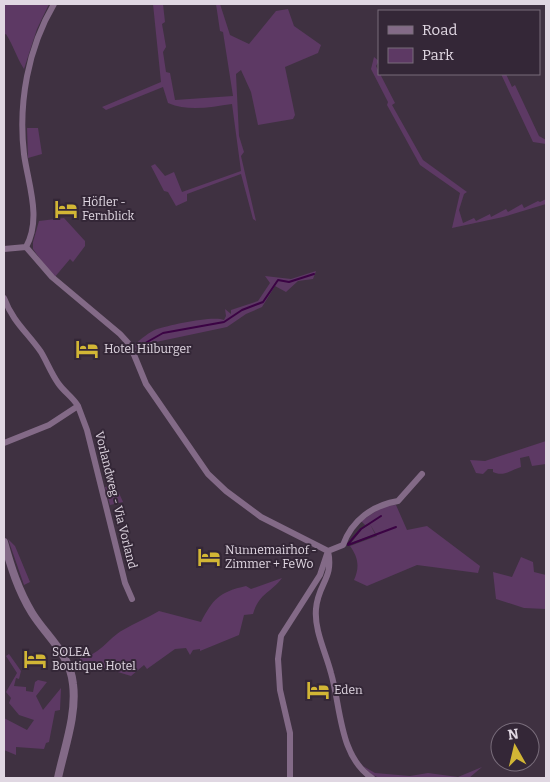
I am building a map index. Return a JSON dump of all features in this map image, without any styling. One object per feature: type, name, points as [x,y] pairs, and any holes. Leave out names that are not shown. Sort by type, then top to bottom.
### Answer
[{"type":"street","points":[[26,247],[32,230],[33,206],[24,149],[24,94],[32,54],[54,4]]},
{"type":"street","points":[[4,249],[26,247]]},
{"type":"street","points":[[26,247],[68,291],[120,334],[130,346],[146,384],[208,474],[226,491],[261,516],[328,551],[343,545],[351,529],[371,510],[384,503],[398,501],[422,474]]},
{"type":"street","name":"Vorlandweg - Via Vorland","points":[[4,298],[10,313],[20,328],[33,342],[58,383],[78,406],[101,484],[125,582],[132,599]]},
{"type":"street","points":[[4,443],[49,425],[78,406]]},
{"type":"street","points":[[4,542],[18,588],[33,614],[65,656],[72,676],[74,697],[58,778]]},
{"type":"street","points":[[290,778],[290,733],[280,690],[278,659],[281,636],[320,575],[328,551]]},
{"type":"street","points":[[328,551],[330,572],[320,590],[316,620],[332,674],[340,720],[348,744],[362,770],[372,778]]},
{"type":"green space","points":[[4,4],[49,4],[37,29],[24,69],[6,34],[4,35]]},
{"type":"green space","points":[[153,4],[163,4],[165,22],[162,24],[166,47],[163,52],[166,72],[170,73],[175,100],[233,96],[223,32],[220,31],[216,4],[220,4],[230,35],[249,44],[276,11],[288,9],[294,26],[321,45],[318,53],[285,67],[295,115],[293,119],[258,125],[251,92],[241,70],[236,74],[239,136],[244,152],[241,156],[256,221],[253,219],[241,174],[187,194],[187,201],[176,206],[168,192],[164,191],[151,166],[155,164],[165,176],[174,172],[182,192],[241,171],[232,104],[200,108],[176,106],[168,103],[163,87],[106,110],[102,107],[161,82]]},
{"type":"green space","points":[[374,57],[378,60],[376,66],[378,75],[381,75],[395,103],[392,105],[423,160],[467,192],[464,194],[459,210],[463,223],[474,218],[476,221],[490,214],[491,217],[506,209],[508,212],[522,204],[524,208],[546,199],[546,204],[503,217],[452,228],[460,193],[420,165],[387,105],[388,102],[371,69]]},
{"type":"green space","points":[[501,75],[506,75],[512,87],[515,85],[539,136],[546,140],[546,144],[533,142]]},
{"type":"green space","points":[[27,128],[38,128],[42,154],[28,158]]},
{"type":"green space","points":[[64,218],[85,241],[85,246],[73,262],[70,259],[54,278],[33,249],[33,242],[39,221]]},
{"type":"green space","points":[[316,271],[313,279],[298,281],[286,292],[275,286],[262,307],[246,314],[227,327],[156,342],[139,354],[134,345],[151,332],[163,327],[202,320],[224,320],[226,316],[225,309],[231,314],[231,310],[258,301],[270,283],[265,276],[291,279]]},
{"type":"green space","points":[[546,441],[546,464],[532,466],[529,456],[520,458],[521,467],[500,474],[493,472],[493,469],[488,469],[483,474],[476,473],[470,460],[485,461]]},
{"type":"green space","points":[[115,484],[123,502],[110,505],[105,487]]},
{"type":"green space","points":[[396,505],[407,530],[427,526],[480,566],[478,573],[417,565],[367,586],[354,580],[357,562],[350,546],[377,536],[370,524],[365,525],[361,521],[384,506]]},
{"type":"green space","points":[[370,524],[375,534],[351,543],[362,529]]},
{"type":"green space","points":[[8,539],[15,546],[30,582],[24,585]]},
{"type":"green space","points":[[521,557],[533,562],[534,572],[546,575],[546,609],[524,608],[496,599],[493,572],[512,577]]},
{"type":"green space","points":[[282,578],[262,597],[253,614],[244,615],[239,635],[200,651],[200,649],[193,650],[190,655],[186,648],[175,649],[147,669],[144,665],[131,676],[98,666],[87,670],[80,662],[80,657],[93,654],[118,633],[159,611],[201,622],[213,602],[223,594],[246,586],[251,589]]},
{"type":"green space","points":[[9,654],[21,671],[19,679],[16,678],[14,686],[26,687],[26,691],[33,692],[35,682],[38,680],[47,682],[36,696],[43,710],[61,688],[60,710],[55,711],[49,742],[46,743],[44,749],[16,747],[16,755],[4,750],[4,718],[27,730],[34,720],[19,715],[9,703],[11,698],[6,692],[17,673],[6,656]]},
{"type":"green space","points":[[363,766],[375,773],[410,776],[428,773],[458,777],[482,767],[469,778],[380,778],[372,775]]},
{"type":"waterway","points":[[140,346],[163,333],[224,322],[242,310],[263,302],[278,280],[289,282],[314,274]]},
{"type":"waterway","points":[[348,544],[361,529],[381,516]]},
{"type":"waterway","points":[[348,545],[396,527]]},
{"type":"place","name":"Höfler - Fernblick","points":[[66,209]]},
{"type":"place","name":"Hotel Hilburger","points":[[87,349]]},
{"type":"place","name":"Nunnemairhof - Zimmer + FeWo","points":[[209,557]]},
{"type":"place","name":"SOLEA Boutique Hotel","points":[[35,659]]},
{"type":"place","name":"Eden","points":[[318,690]]}]
